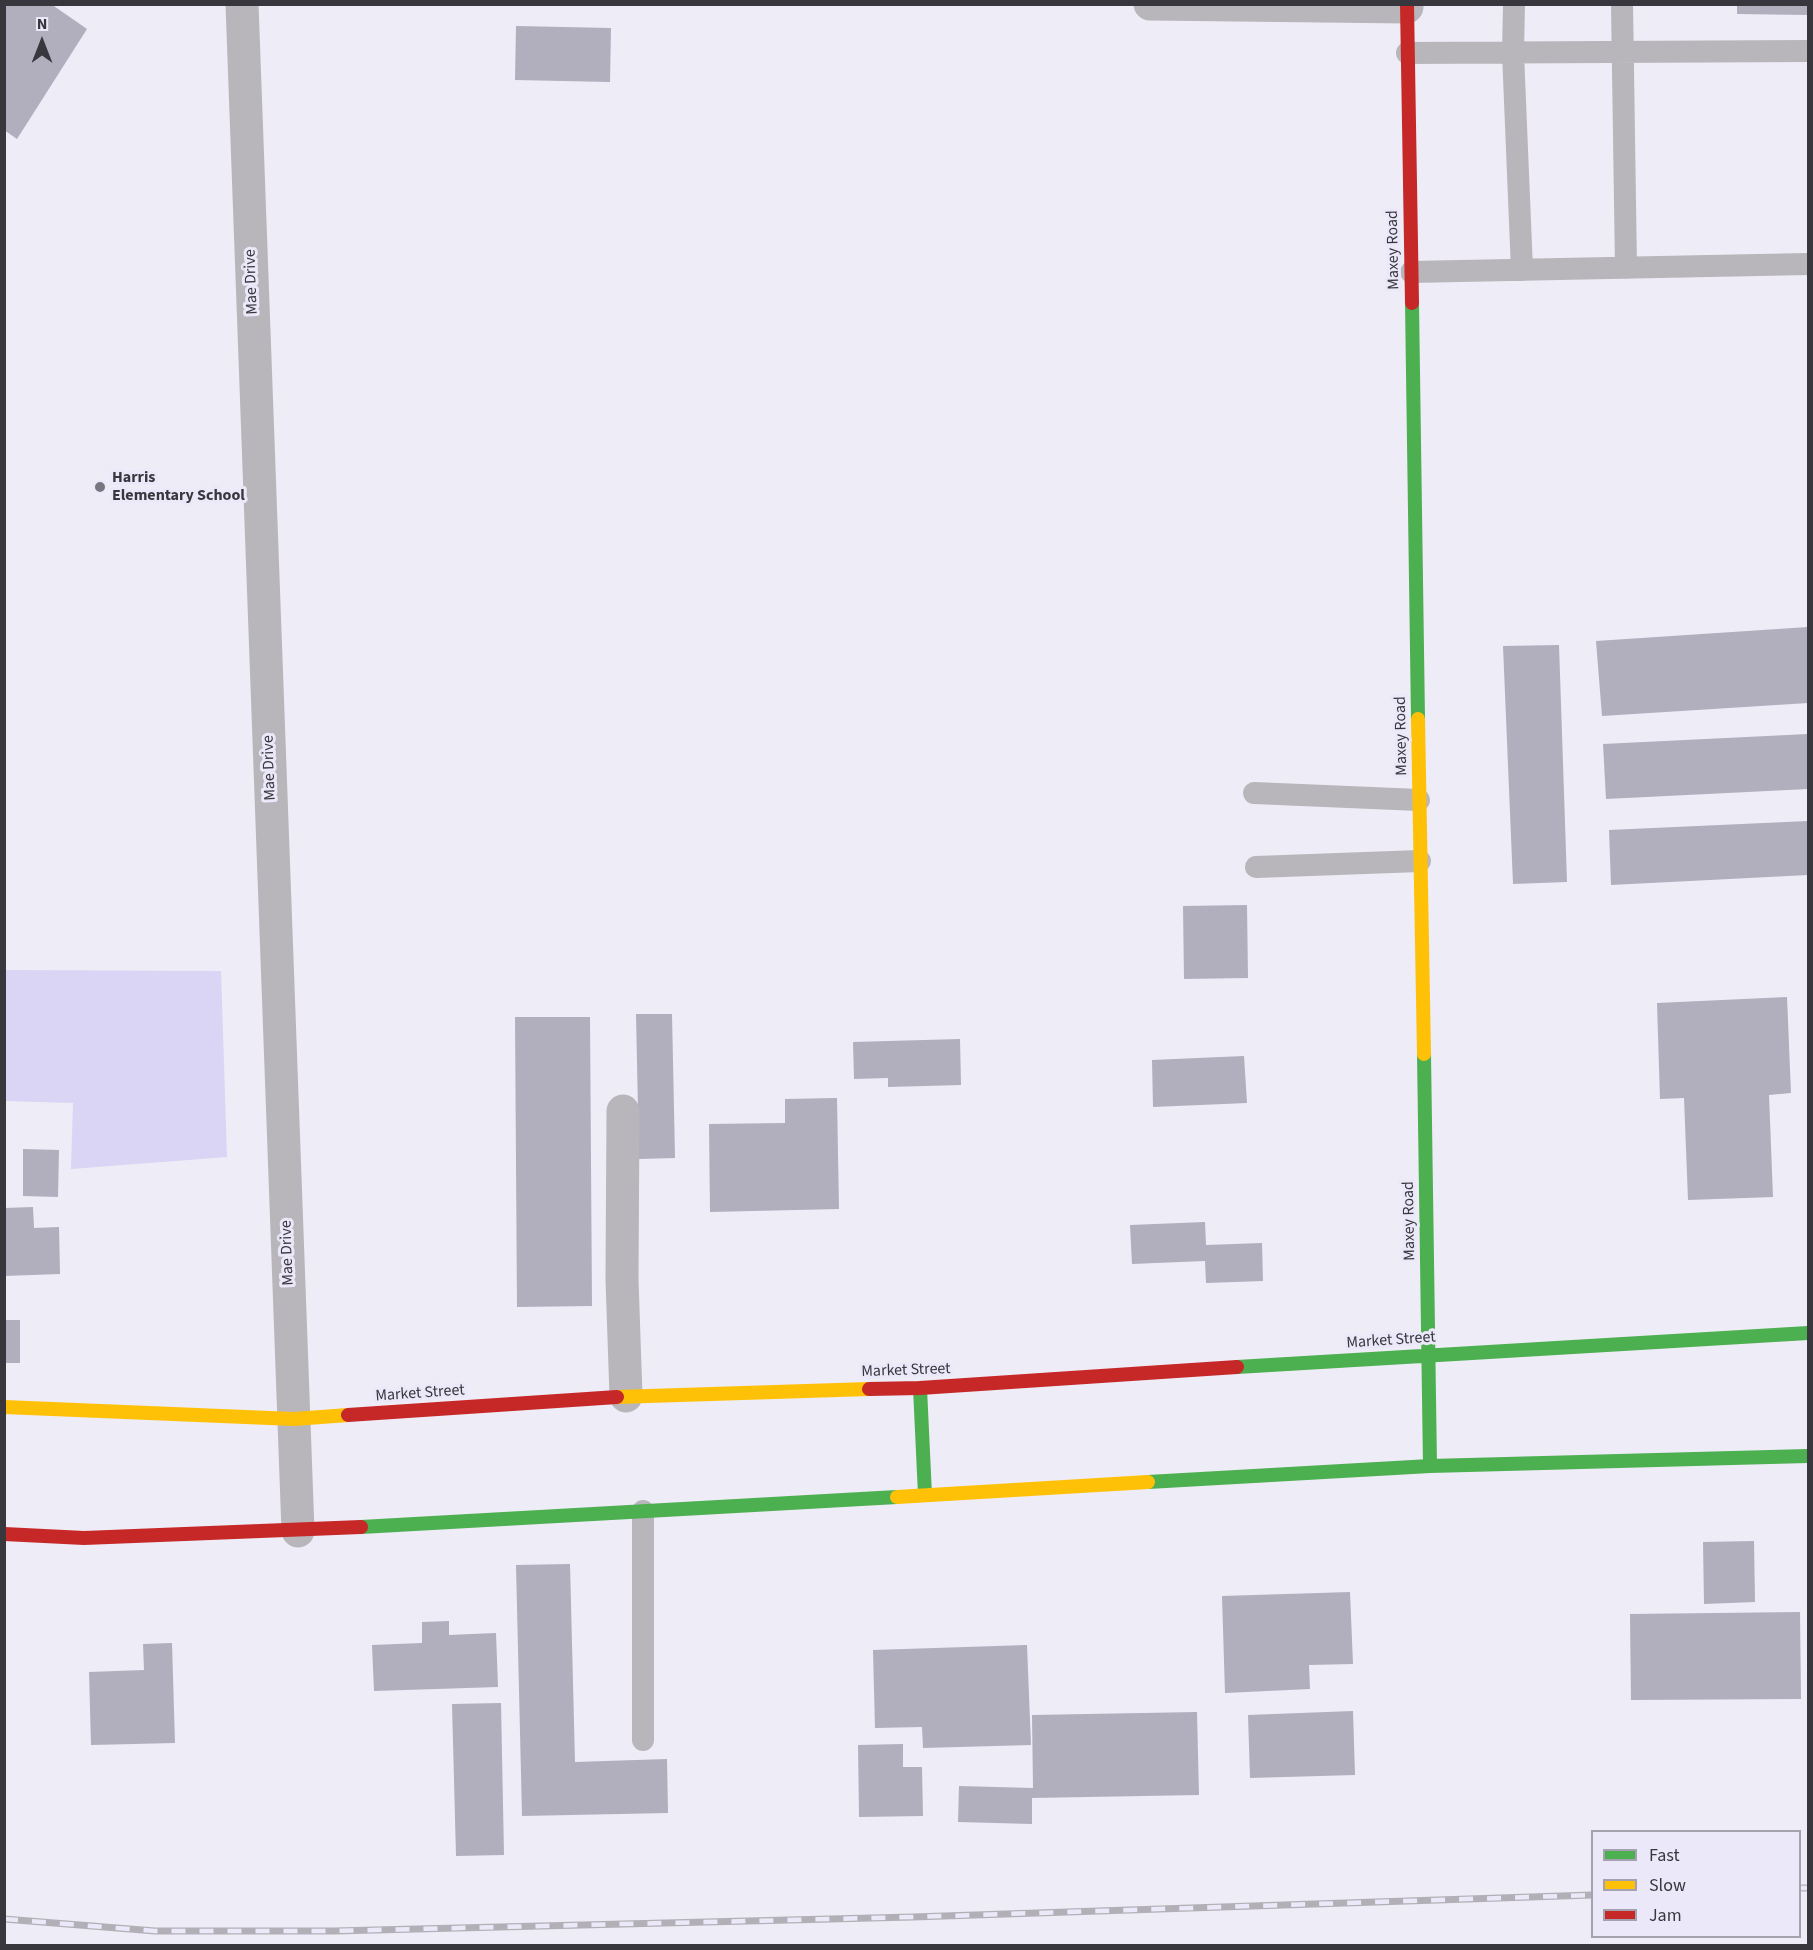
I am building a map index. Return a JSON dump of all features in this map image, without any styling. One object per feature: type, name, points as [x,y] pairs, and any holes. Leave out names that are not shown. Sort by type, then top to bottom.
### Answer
[{"type":"main road","name":"Maxey Road","points":[[1407,6],[1430,1466]]},
{"type":"main road","name":"Market Street","points":[[4,1407],[294,1419],[626,1396],[920,1388],[1809,1333]]},
{"type":"main road","points":[[920,1388],[925,1495]]},
{"type":"main road","points":[[4,1534],[84,1538],[298,1531],[1430,1466],[1809,1456]]},
{"type":"street","name":"Mae Drive","points":[[242,4],[298,1531]]},
{"type":"street","points":[[1150,4],[1407,6]]},
{"type":"street","points":[[623,1111],[622,1280],[626,1396]]},
{"type":"lane","points":[[1514,4],[1513,53],[1522,270]]},
{"type":"lane","points":[[1622,4],[1626,267]]},
{"type":"lane","points":[[1407,53],[1809,51]]},
{"type":"lane","points":[[1411,273],[1809,264]]},
{"type":"lane","points":[[1254,793],[1419,800]]},
{"type":"lane","points":[[1256,867],[1420,861]]},
{"type":"lane","points":[[643,1740],[644,1511]]},
{"type":"shaded area","points":[[5,970],[221,971],[227,1157],[71,1169],[73,1103],[5,1101]]},
{"type":"building","points":[[4,4],[51,4],[87,29],[17,139],[4,130]]},
{"type":"building","points":[[1737,4],[1808,4],[1808,15],[1737,14]]},
{"type":"building","points":[[516,26],[611,28],[610,82],[515,80]]},
{"type":"building","points":[[1808,627],[1808,703],[1602,716],[1596,641]]},
{"type":"building","points":[[1559,645],[1567,882],[1513,884],[1503,646]]},
{"type":"building","points":[[1808,734],[1808,789],[1606,799],[1603,744]]},
{"type":"building","points":[[1808,821],[1808,875],[1611,885],[1609,830]]},
{"type":"building","points":[[1247,905],[1248,978],[1184,979],[1183,906]]},
{"type":"building","points":[[1787,997],[1791,1093],[1769,1095],[1773,1197],[1688,1200],[1684,1098],[1660,1099],[1657,1003]]},
{"type":"building","points":[[636,1014],[672,1014],[675,1158],[639,1159]]},
{"type":"building","points":[[515,1017],[590,1017],[592,1306],[517,1307]]},
{"type":"building","points":[[960,1039],[961,1085],[888,1087],[888,1078],[854,1079],[853,1042]]},
{"type":"building","points":[[1244,1056],[1247,1103],[1153,1107],[1152,1060]]},
{"type":"building","points":[[837,1098],[839,1209],[710,1212],[709,1124],[785,1123],[785,1099]]},
{"type":"building","points":[[23,1149],[59,1150],[58,1197],[23,1196]]},
{"type":"building","points":[[33,1207],[34,1228],[59,1227],[60,1274],[4,1276],[4,1208]]},
{"type":"building","points":[[1205,1222],[1206,1245],[1262,1243],[1263,1281],[1206,1283],[1205,1261],[1132,1264],[1130,1225]]},
{"type":"building","points":[[4,1320],[20,1320],[20,1363],[4,1363]]},
{"type":"building","points":[[1754,1541],[1755,1602],[1704,1604],[1703,1542]]},
{"type":"building","points":[[570,1564],[575,1762],[667,1759],[668,1813],[522,1816],[516,1565]]},
{"type":"building","points":[[1350,1592],[1353,1664],[1309,1665],[1310,1689],[1225,1693],[1222,1596]]},
{"type":"building","points":[[1800,1612],[1801,1699],[1631,1700],[1630,1614]]},
{"type":"building","points":[[449,1621],[449,1635],[496,1633],[498,1687],[374,1691],[372,1645],[422,1643],[422,1622]]},
{"type":"building","points":[[172,1643],[175,1743],[91,1745],[89,1672],[144,1670],[143,1644]]},
{"type":"building","points":[[1027,1645],[1031,1745],[923,1748],[922,1727],[875,1728],[873,1650]]},
{"type":"building","points":[[501,1703],[504,1855],[456,1856],[452,1704]]},
{"type":"building","points":[[1353,1711],[1355,1775],[1250,1778],[1248,1715]]},
{"type":"building","points":[[1197,1712],[1199,1795],[1032,1798],[1032,1824],[958,1822],[959,1786],[1033,1788],[1032,1715]]},
{"type":"building","points":[[903,1744],[903,1767],[922,1767],[923,1816],[859,1817],[858,1745]]},
{"type":"railway","points":[[1801,1888],[1808,1888]]},
{"type":"railway","points":[[4,1919],[155,1931],[334,1931],[913,1917],[1591,1895]]},
{"type":"traffic: fast","points":[[1412,303],[1418,719]]},
{"type":"traffic: fast","points":[[1424,1054],[1430,1466]]},
{"type":"traffic: fast","points":[[1237,1367],[1808,1333]]},
{"type":"traffic: fast","points":[[920,1388],[925,1495]]},
{"type":"traffic: fast","points":[[1148,1482],[1430,1466],[1808,1456]]},
{"type":"traffic: fast","points":[[361,1527],[897,1497]]},
{"type":"traffic: slow","points":[[1418,719],[1424,1054]]},
{"type":"traffic: slow","points":[[617,1397],[869,1389]]},
{"type":"traffic: slow","points":[[4,1407],[294,1419],[348,1415]]},
{"type":"traffic: slow","points":[[897,1497],[1148,1482]]},
{"type":"traffic: jam","points":[[1407,4],[1412,303]]},
{"type":"traffic: jam","points":[[869,1389],[920,1388],[1237,1367]]},
{"type":"traffic: jam","points":[[348,1415],[617,1397]]},
{"type":"traffic: jam","points":[[4,1534],[84,1538],[361,1527]]},
{"type":"place","name":"Harris Elementary School","points":[[100,487]]}]
